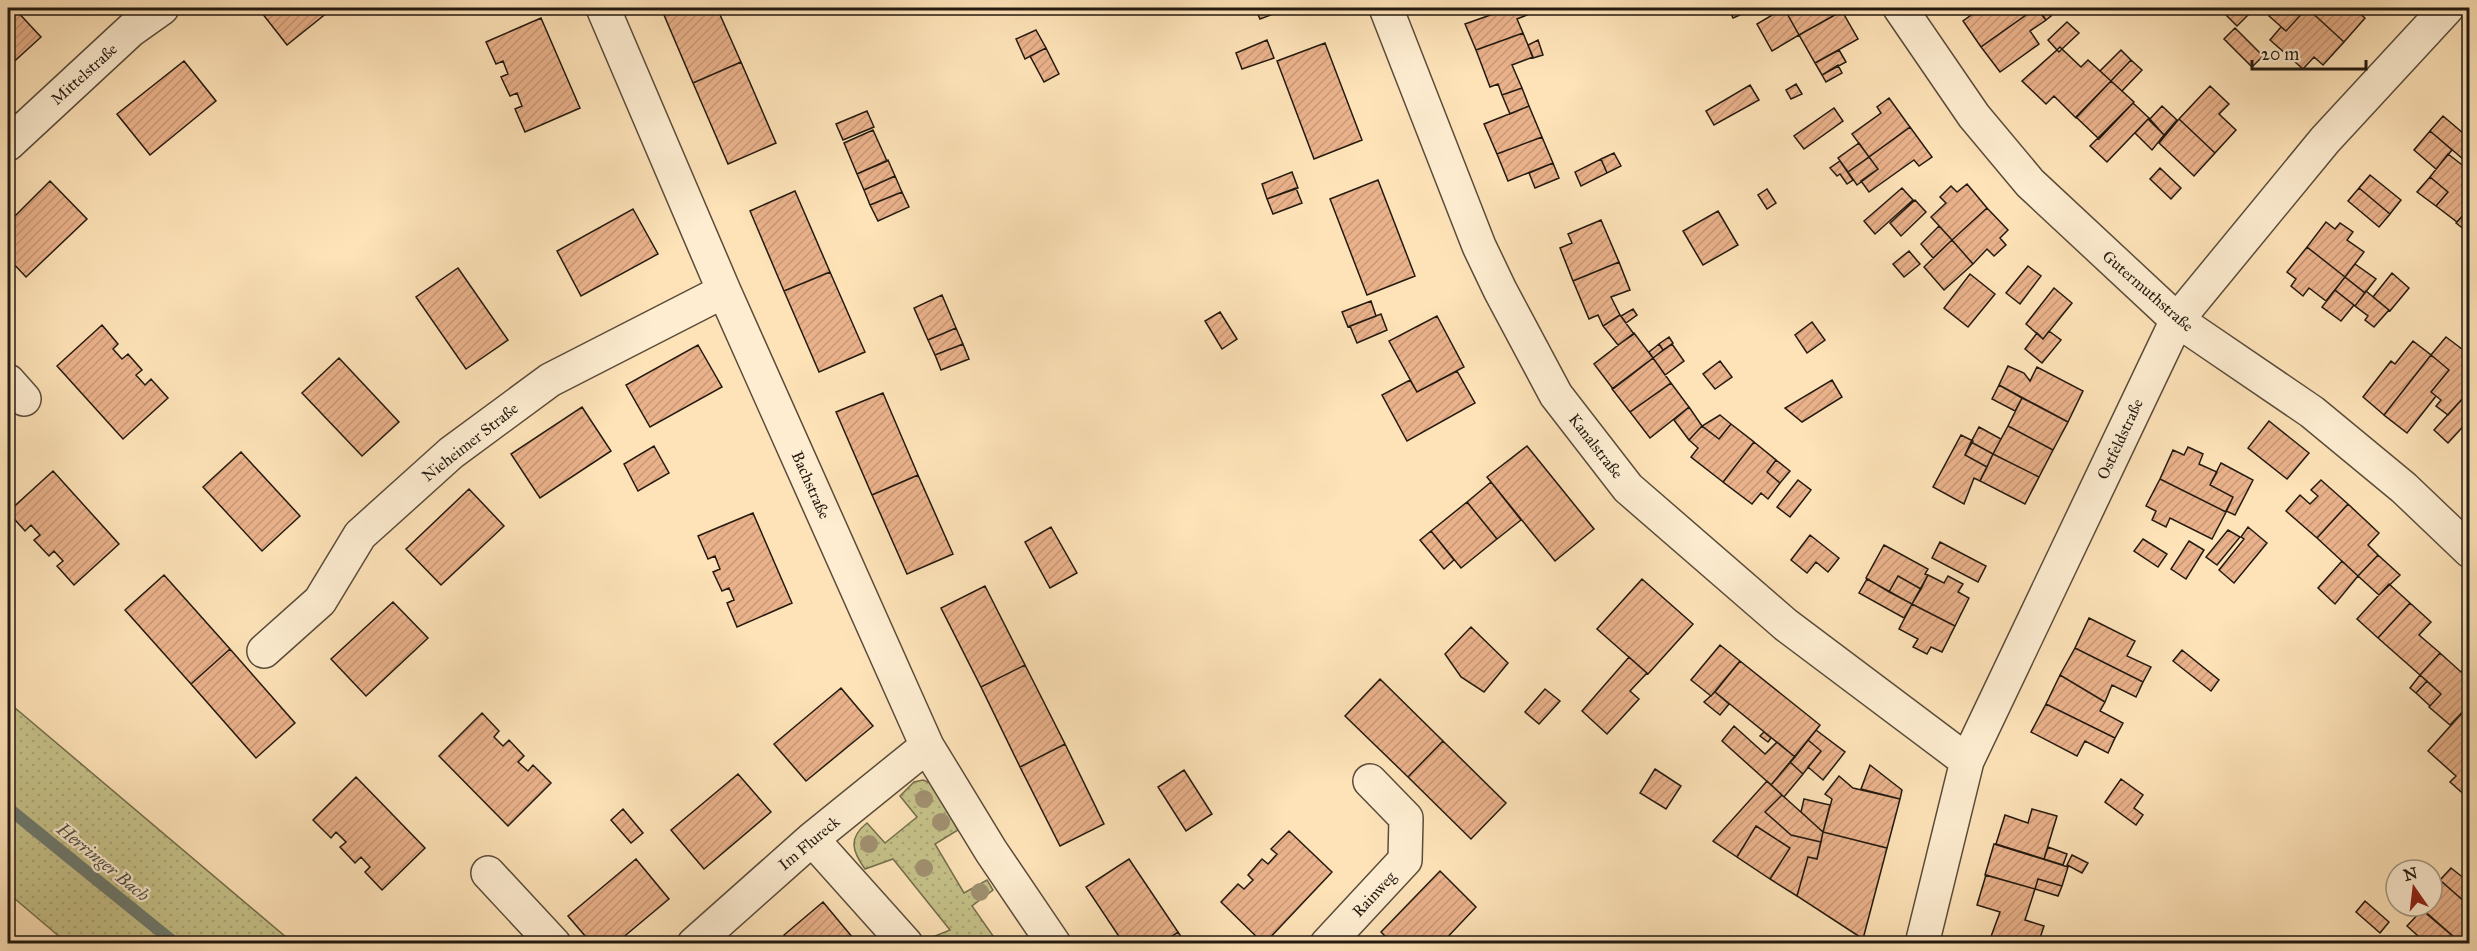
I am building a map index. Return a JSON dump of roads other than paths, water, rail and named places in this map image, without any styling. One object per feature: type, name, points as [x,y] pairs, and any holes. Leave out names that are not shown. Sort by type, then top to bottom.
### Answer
[{"type":"street","name":"Mittelstraße","points":[[8,144],[131,30],[162,8]]},
{"type":"street","name":"Bachstraße","points":[[603,8],[724,291],[927,746],[991,851],[1054,944]]},
{"type":"street","name":"Kanalstraße","points":[[1386,8],[1479,246],[1500,291],[1556,395],[1628,488],[1786,625],[1967,761]]},
{"type":"street","name":"Gutermuthstraße","points":[[1900,8],[1974,116],[2030,183],[2177,320],[2312,412],[2404,488],[2469,551]]},
{"type":"street","name":"Ostfeldstraße","points":[[1922,944],[1967,761],[2177,320],[2325,140],[2447,8]]},
{"type":"street","name":"Nieheimer Straße","points":[[264,651],[320,601],[360,535],[451,453],[550,380],[724,291]]},
{"type":"street","name":"Im Flureck","points":[[694,944],[812,839],[927,746]]},
{"type":"street","name":"Rainweg","points":[[1327,944],[1406,860],[1406,818],[1370,781]]},
{"type":"street","points":[[812,839],[906,944]]},
{"type":"street","points":[[488,873],[554,944]]},
{"type":"waterway","name":"Herringer Bach","points":[[8,808],[176,944]]}]
